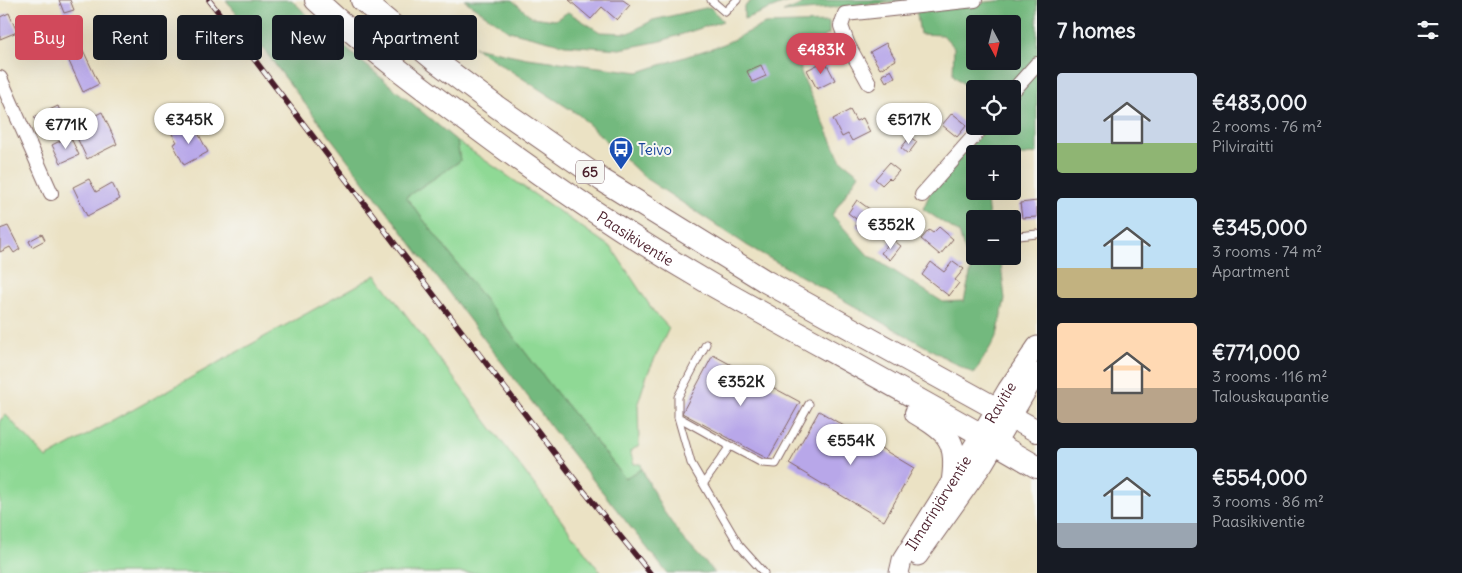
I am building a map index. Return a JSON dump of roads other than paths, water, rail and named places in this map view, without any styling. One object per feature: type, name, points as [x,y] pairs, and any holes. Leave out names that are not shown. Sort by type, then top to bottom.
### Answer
[{"type":"highway","name":"Paasikiventie","points":[[316,0],[339,22],[423,89],[562,190],[712,284],[989,438]]},
{"type":"highway","name":"Paasikiventie","points":[[362,0],[437,62],[497,108],[602,180],[765,280],[1004,412]]},
{"type":"highway","points":[[840,356],[850,372],[934,424],[946,435],[953,445],[955,458],[953,479]]},
{"type":"highway","name":"65","points":[[1004,412],[1037,431]]},
{"type":"highway","name":"65","points":[[989,438],[1037,467]]},
{"type":"main road","name":"Ravitie","points":[[1004,412],[1012,382],[1037,346]]},
{"type":"main road","name":"Ravitie","points":[[989,438],[1004,412],[1037,372]]},
{"type":"main road","name":"Ilmarinjärventie","points":[[900,573],[902,560],[953,479],[989,438]]},
{"type":"main road","name":"Ilmarinjärventie","points":[[900,573],[912,566],[984,463],[989,438]]},
{"type":"street","points":[[869,83],[848,45],[841,26],[845,14],[975,0]]},
{"type":"street","points":[[1021,82],[1037,64]]},
{"type":"street","points":[[0,78],[51,193]]},
{"type":"street","points":[[922,195],[975,135]]},
{"type":"lane","points":[[711,0],[725,12],[737,0]]},
{"type":"lane","points":[[1021,236],[1037,234]]},
{"type":"lane","points":[[706,344],[678,397],[678,417],[691,463],[739,545],[764,573]]},
{"type":"lane","points":[[678,417],[762,463],[776,464],[810,404]]},
{"type":"lane","points":[[704,483],[730,446]]},
{"type":"railway","points":[[209,0],[579,485],[650,573]]},
{"type":"place","name":"Teivo","points":[[621,170]]}]
